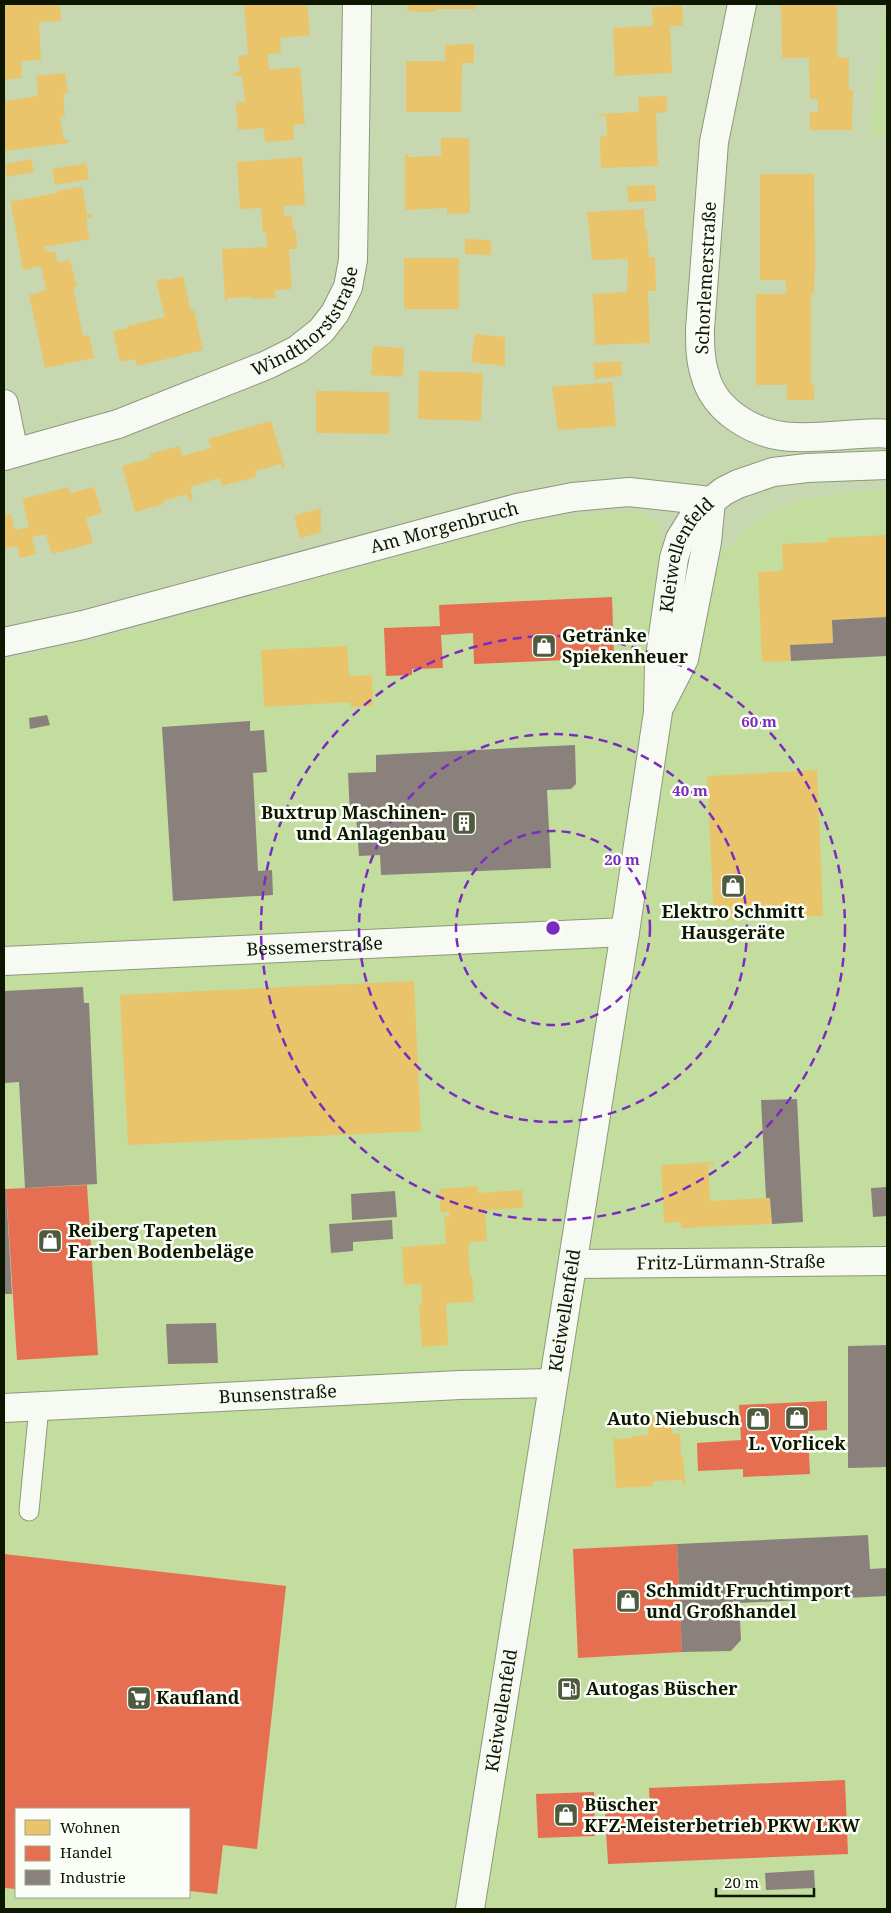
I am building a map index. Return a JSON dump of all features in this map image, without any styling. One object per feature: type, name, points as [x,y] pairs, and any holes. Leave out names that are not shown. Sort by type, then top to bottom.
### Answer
[{"type":"street","name":"Windthorststraße","points":[[9,455],[118,424],[267,365],[297,350],[321,331],[335,313],[348,287],[353,260],[357,4]]},
{"type":"street","name":"Schorlemerstraße","points":[[742,4],[714,142],[701,320],[700,355],[705,376],[715,397],[731,414],[749,426],[771,435],[794,438],[887,434]]},
{"type":"street","points":[[4,404],[9,455]]},
{"type":"street","points":[[711,501],[724,491],[738,484],[773,472],[806,468],[887,465]]},
{"type":"street","name":"Am Morgenbruch","points":[[4,642],[83,625],[517,508],[573,497],[629,492],[711,501]]},
{"type":"street","name":"Kleiwellenfeld","points":[[470,1909],[625,932],[658,712],[659,664],[674,558],[680,539],[693,518],[711,501]]},
{"type":"street","name":"Bessemerstraße","points":[[4,961],[625,932]]},
{"type":"street","name":"Fritz-Lürmann-Straße","points":[[573,1264],[887,1261]]},
{"type":"street","name":"Bunsenstraße","points":[[4,1408],[460,1385],[552,1383]]},
{"type":"lane","points":[[29,1511],[39,1406]]},
{"type":"shaded area","points":[[885,4],[887,4],[887,136],[870,136]]},
{"type":"shaded area","points":[[887,489],[887,1909],[4,1909],[4,661],[84,643],[527,523],[603,513],[638,511],[658,522],[661,546],[727,548],[761,516],[811,497]]},
{"type":"building: Wohnen","points":[[4,4],[60,4],[61,21],[39,22],[41,60],[21,61],[22,78],[4,80]]},
{"type":"building: Wohnen","points":[[244,4],[307,4],[310,35],[280,38],[281,53],[268,54],[269,70],[300,67],[305,124],[293,125],[294,140],[265,142],[264,128],[238,130],[236,103],[245,102],[242,76],[233,76],[233,73],[240,72],[238,56],[248,55]]},
{"type":"building: Wohnen","points":[[407,4],[476,4],[476,9],[435,9],[435,12],[407,11]]},
{"type":"building: Wohnen","points":[[781,4],[837,4],[837,57],[849,58],[849,90],[853,90],[852,130],[810,130],[810,112],[818,112],[818,99],[810,99],[809,58],[782,58]]},
{"type":"building: Wohnen","points":[[682,5],[683,26],[670,26],[672,73],[615,76],[613,28],[653,26],[652,7]]},
{"type":"building: Wohnen","points":[[474,44],[474,63],[462,63],[461,112],[406,112],[406,61],[445,61],[445,45]]},
{"type":"building: Wohnen","points":[[65,73],[68,93],[63,93],[65,116],[60,117],[64,140],[68,139],[69,143],[4,151],[4,101],[38,96],[36,76]]},
{"type":"building: Wohnen","points":[[667,96],[667,112],[656,113],[658,166],[601,168],[600,136],[607,136],[606,116],[599,116],[599,114],[639,112],[638,97]]},
{"type":"building: Wohnen","points":[[441,138],[469,138],[470,213],[447,214],[447,208],[405,210],[405,154],[408,154],[408,157],[441,156]]},
{"type":"building: Wohnen","points":[[302,157],[305,205],[284,206],[284,216],[292,215],[293,230],[296,230],[297,249],[289,249],[292,289],[275,290],[276,298],[227,298],[227,301],[225,301],[222,249],[267,247],[266,233],[263,233],[261,208],[240,209],[237,162]]},
{"type":"building: Wohnen","points":[[31,159],[34,172],[7,177],[5,164]]},
{"type":"building: Wohnen","points":[[86,163],[89,179],[55,185],[52,169]]},
{"type":"building: Wohnen","points":[[760,174],[814,174],[815,265],[814,294],[811,294],[811,385],[814,385],[814,400],[787,400],[787,385],[756,385],[756,294],[786,294],[786,280],[760,280]]},
{"type":"building: Wohnen","points":[[655,185],[656,201],[628,202],[627,186]]},
{"type":"building: Wohnen","points":[[82,186],[87,215],[92,214],[92,217],[86,218],[91,239],[44,247],[45,251],[55,252],[58,262],[70,260],[77,286],[73,287],[83,336],[89,335],[94,358],[45,368],[29,295],[46,290],[41,266],[23,270],[10,199],[13,201],[57,193],[57,191]]},
{"type":"building: Wohnen","points":[[646,209],[644,211],[645,230],[647,230],[649,257],[655,257],[656,291],[648,291],[650,343],[595,345],[593,294],[627,292],[628,259],[590,260],[592,258],[587,212]]},
{"type":"building: Wohnen","points":[[465,239],[491,240],[491,255],[465,254]]},
{"type":"building: Wohnen","points":[[404,258],[459,258],[459,309],[404,309]]},
{"type":"building: Wohnen","points":[[183,276],[191,311],[194,310],[203,350],[137,366],[135,359],[120,362],[113,331],[165,317],[156,281]]},
{"type":"building: Wohnen","points":[[475,334],[505,337],[505,366],[471,362]]},
{"type":"building: Wohnen","points":[[373,346],[404,348],[403,377],[371,375]]},
{"type":"building: Wohnen","points":[[621,361],[622,376],[595,379],[593,363]]},
{"type":"building: Wohnen","points":[[419,371],[483,373],[481,421],[418,419]]},
{"type":"building: Wohnen","points":[[612,382],[616,426],[558,430],[552,387]]},
{"type":"building: Wohnen","points":[[316,391],[389,392],[389,434],[316,433]]},
{"type":"building: Wohnen","points":[[271,421],[285,468],[282,469],[281,464],[255,471],[257,477],[222,486],[220,478],[190,487],[193,499],[189,501],[187,494],[163,501],[164,504],[135,512],[122,466],[151,458],[150,454],[179,446],[182,456],[211,448],[208,439]]},
{"type":"building: Wohnen","points":[[69,487],[70,493],[94,487],[102,513],[86,518],[93,543],[52,554],[46,534],[32,537],[36,554],[20,558],[17,546],[4,549],[4,515],[11,514],[15,530],[29,527],[22,499]]},
{"type":"building: Wohnen","points":[[321,508],[321,532],[300,538],[294,516]]},
{"type":"building: Wohnen","points":[[887,535],[887,617],[832,620],[833,643],[790,645],[791,661],[762,662],[758,572],[783,571],[782,544],[828,542],[828,538]]},
{"type":"building: Wohnen","points":[[347,646],[349,676],[372,675],[373,706],[351,707],[350,702],[264,707],[261,650]]},
{"type":"building: Wohnen","points":[[817,770],[823,916],[714,921],[707,776]]},
{"type":"building: Wohnen","points":[[414,981],[421,1131],[128,1145],[120,995]]},
{"type":"building: Wohnen","points":[[714,1162],[714,1164],[708,1165],[710,1201],[770,1198],[772,1224],[681,1228],[681,1222],[664,1223],[661,1165]]},
{"type":"building: Wohnen","points":[[478,1186],[478,1193],[522,1190],[523,1208],[485,1210],[487,1241],[469,1242],[470,1244],[468,1245],[474,1302],[446,1303],[448,1345],[422,1347],[419,1305],[422,1305],[421,1284],[404,1285],[402,1247],[446,1244],[444,1217],[449,1217],[449,1212],[441,1213],[439,1189]]},
{"type":"building: Wohnen","points":[[671,1416],[672,1434],[680,1433],[685,1485],[683,1485],[682,1480],[653,1481],[653,1486],[616,1488],[613,1437],[616,1439],[649,1435],[648,1417]]},
{"type":"building: Handel","name":"Getränke Spiekenheuer","points":[[612,597],[614,658],[474,664],[473,633],[441,635],[443,668],[412,669],[412,675],[386,676],[384,628],[440,626],[439,605]]},
{"type":"building: Handel","name":"Reiberg Tapeten Farben Bodenbeläge","points":[[87,1185],[98,1355],[17,1360],[6,1189]]},
{"type":"building: Handel","points":[[827,1401],[827,1430],[808,1431],[810,1474],[743,1477],[743,1469],[698,1471],[697,1443],[741,1440],[739,1405]]},
{"type":"building: Handel","name":"Schmidt Fruchtimport und Großhandel","points":[[677,1544],[682,1652],[578,1658],[573,1549]]},
{"type":"building: Handel","name":"Kaufland","points":[[4,1554],[286,1586],[257,1849],[223,1845],[217,1894],[190,1891],[190,1808],[15,1808],[15,1889],[4,1888]]},
{"type":"building: Handel","points":[[845,1780],[848,1854],[608,1864],[605,1813],[650,1811],[649,1788]]},
{"type":"building: Handel","name":"Büscher KFZ-Meisterbetrieb PKW LKW","points":[[594,1792],[595,1836],[538,1838],[536,1794]]},
{"type":"building: Industrie","points":[[887,617],[887,656],[791,661],[790,645],[833,643],[832,620]]},
{"type":"building: Industrie","points":[[47,715],[50,725],[30,729],[29,718]]},
{"type":"building: Industrie","points":[[250,721],[250,731],[264,730],[267,772],[253,773],[258,871],[272,870],[273,895],[173,901],[162,727]]},
{"type":"building: Industrie","name":"Buxtrup Maschinen- und Anlagenbau","points":[[575,745],[576,784],[571,789],[547,790],[551,868],[381,875],[380,855],[359,856],[356,815],[350,815],[348,773],[376,772],[376,755]]},
{"type":"building: Industrie","points":[[83,987],[84,1003],[89,1003],[97,1184],[25,1188],[19,1082],[4,1083],[4,991]]},
{"type":"building: Industrie","points":[[797,1099],[803,1222],[772,1224],[770,1198],[766,1198],[761,1100]]},
{"type":"building: Industrie","points":[[887,1187],[887,1216],[873,1217],[871,1188]]},
{"type":"building: Industrie","points":[[4,1189],[6,1189],[12,1294],[4,1294]]},
{"type":"building: Industrie","points":[[395,1191],[397,1217],[352,1220],[351,1194]]},
{"type":"building: Industrie","points":[[392,1220],[393,1239],[353,1242],[353,1251],[331,1253],[329,1224]]},
{"type":"building: Industrie","points":[[216,1323],[218,1363],[168,1364],[166,1324]]},
{"type":"building: Industrie","points":[[887,1345],[887,1467],[848,1468],[848,1346]]},
{"type":"building: Industrie","points":[[868,1535],[870,1569],[887,1568],[887,1596],[739,1603],[741,1640],[731,1651],[682,1652],[677,1544]]},
{"type":"building: Industrie","points":[[814,1870],[815,1888],[766,1890],[765,1873]]},
{"type":"place","name":"Getränke Spiekenheuer","points":[[544,646]]},
{"type":"place","name":"Buxtrup Maschinen- und Anlagenbau","points":[[464,823]]},
{"type":"place","name":"Elektro Schmitt Hausgeräte","points":[[733,886]]},
{"type":"place","name":"Reiberg Tapeten Farben Bodenbeläge","points":[[50,1241]]},
{"type":"place","name":"L. Vorlicek","points":[[797,1418]]},
{"type":"place","name":"Auto Niebusch","points":[[758,1419]]},
{"type":"place","name":"Schmidt Fruchtimport und Großhandel","points":[[628,1601]]},
{"type":"place","name":"Autogas Büscher","points":[[569,1689]]},
{"type":"place","name":"Kaufland","points":[[139,1698]]},
{"type":"place","name":"Büscher KFZ-Meisterbetrieb PKW LKW","points":[[566,1815]]}]
